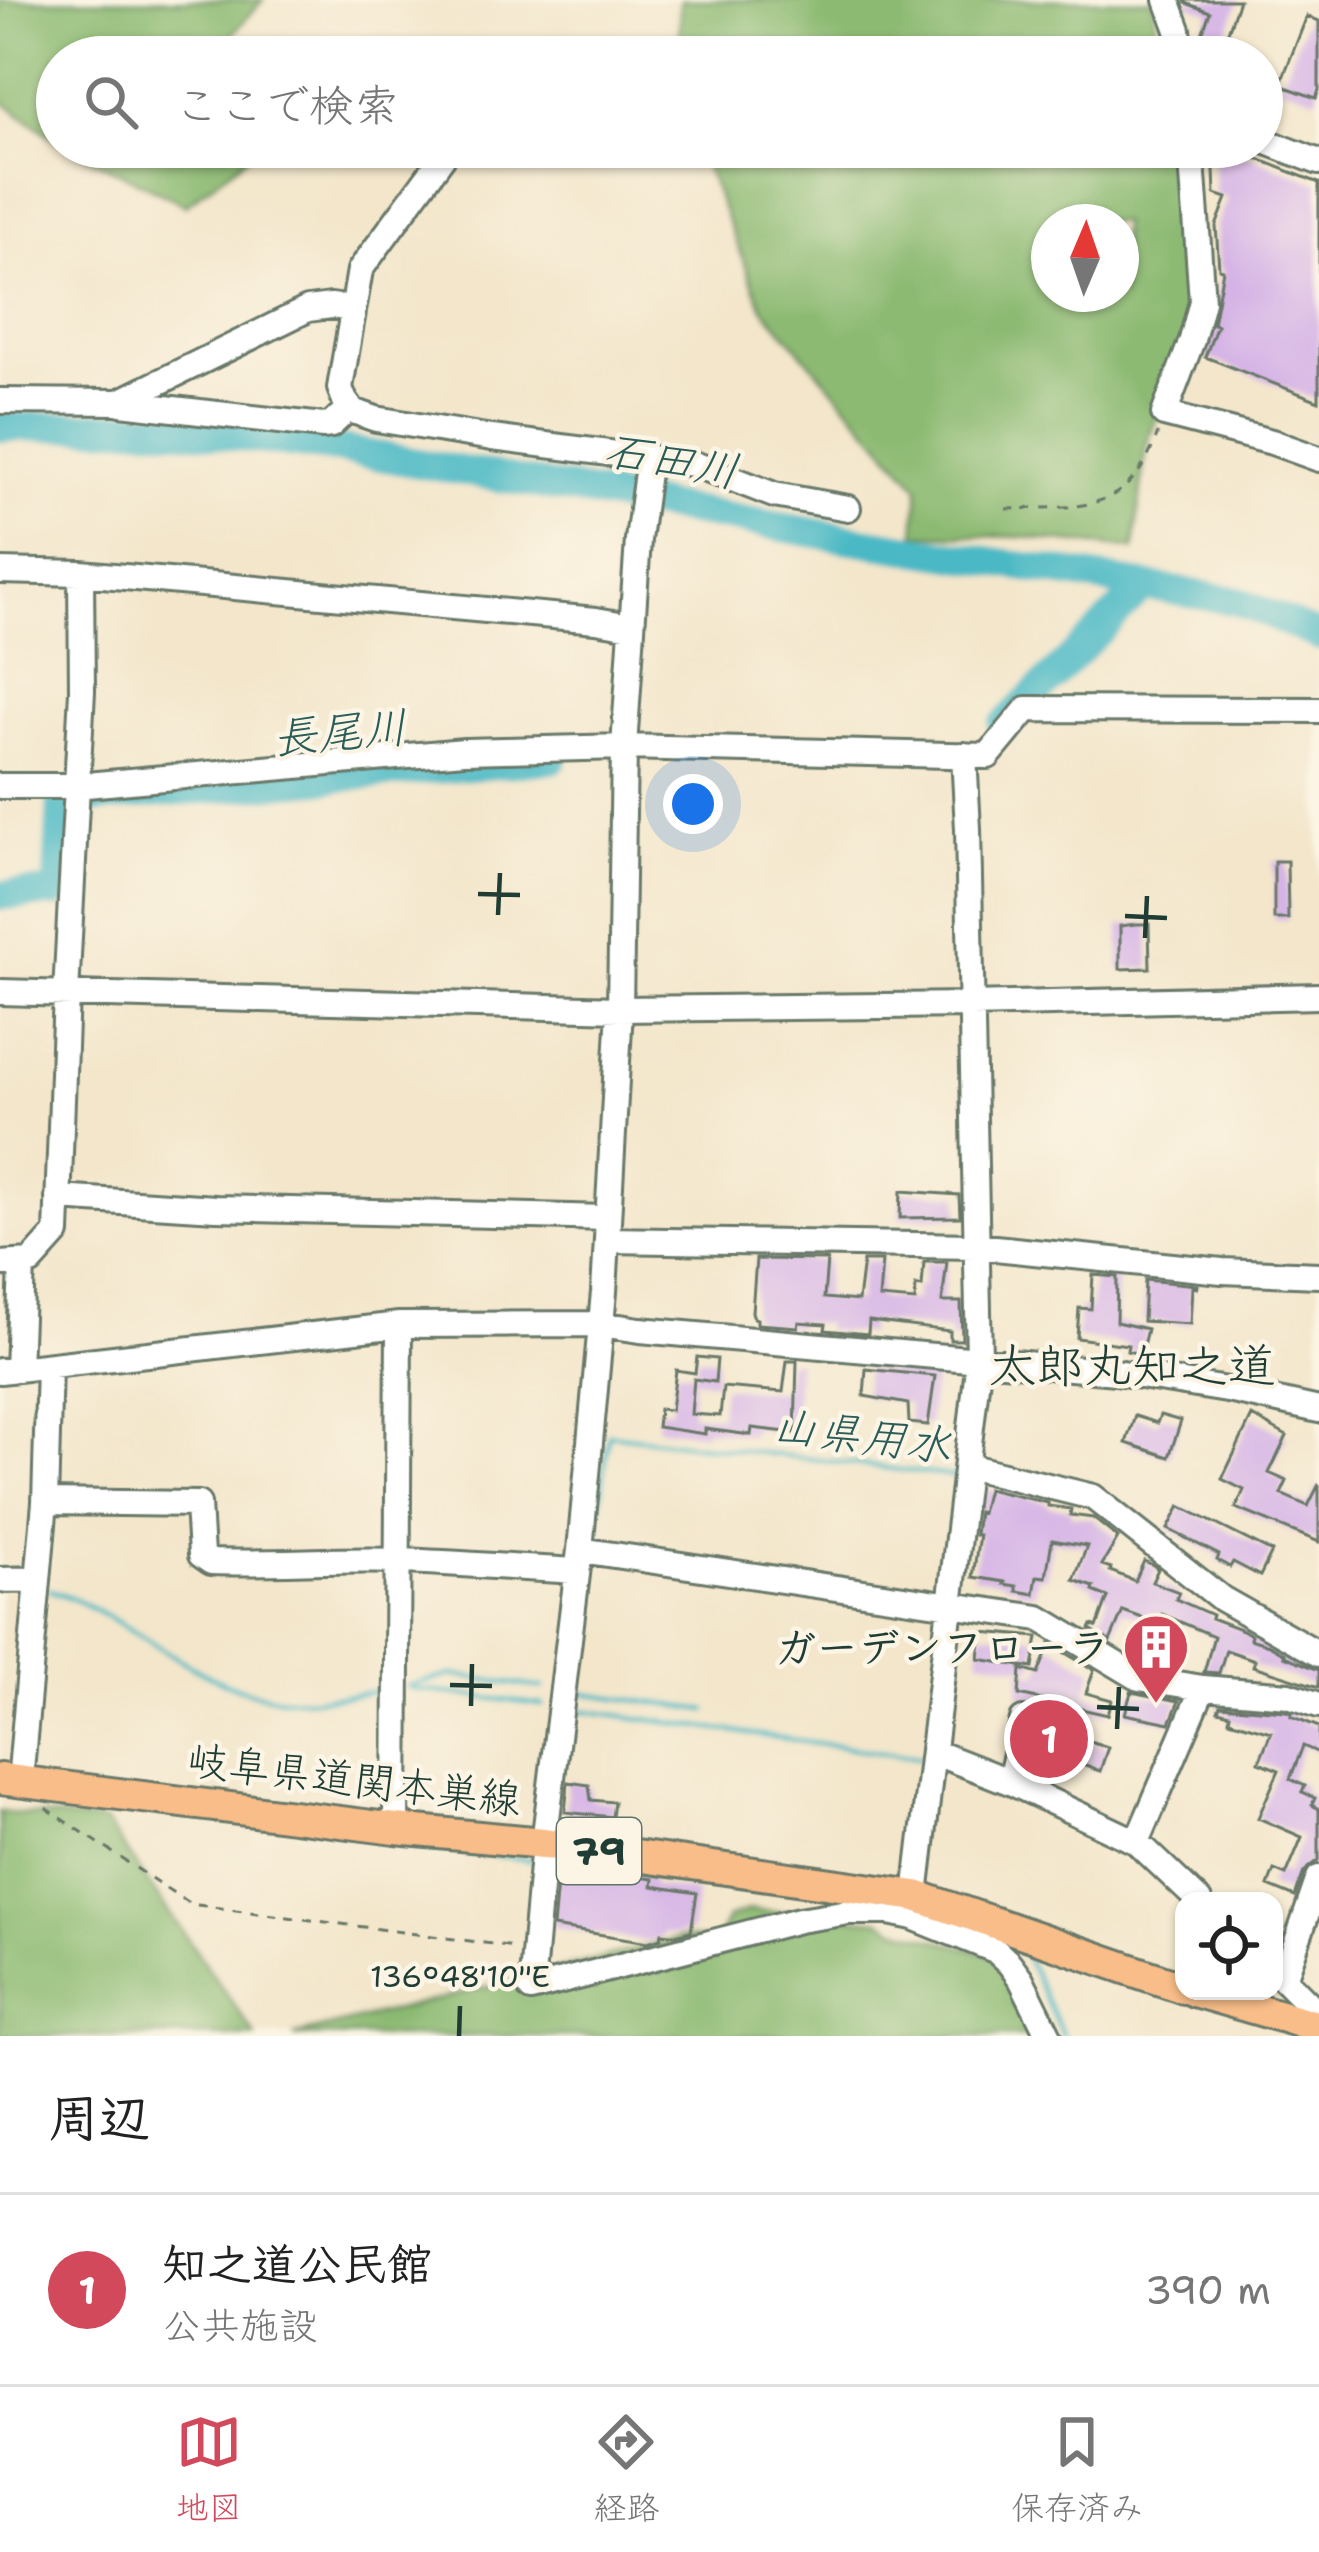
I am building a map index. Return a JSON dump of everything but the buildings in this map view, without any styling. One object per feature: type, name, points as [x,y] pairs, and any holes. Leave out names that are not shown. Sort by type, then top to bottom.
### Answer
[{"type":"main road","name":"岐阜県道関本巣線","points":[[10,1780],[544,1843],[915,1907],[1175,1985]]},
{"type":"main road","points":[[1226,2000],[1319,2026]]},
{"type":"street","points":[[1167,0],[1179,36]]},
{"type":"street","points":[[1283,148],[1319,162]]},
{"type":"street","points":[[434,168],[359,270],[340,388],[350,407],[376,419],[648,465],[694,464],[774,495],[848,508]]},
{"type":"street","points":[[1192,168],[1202,301],[1164,414],[1319,459]]},
{"type":"street","points":[[119,402],[308,309],[353,309]]},
{"type":"street","points":[[0,401],[119,402],[323,426],[331,425],[350,407]]},
{"type":"street","points":[[648,465],[638,540],[624,747],[620,1009],[608,1229],[579,1560],[531,1990],[799,1920],[915,1907],[995,1950],[1021,1979],[1049,2036]]},
{"type":"street","points":[[0,571],[81,573],[631,626]]},
{"type":"street","points":[[81,573],[82,692],[57,1233],[37,1258],[11,1264],[9,1370],[399,1324],[600,1324],[1116,1372],[1319,1410]]},
{"type":"street","points":[[0,786],[75,786],[464,751],[624,747],[988,756],[1027,709],[1319,710]]},
{"type":"street","points":[[915,1907],[979,1359],[964,755]]},
{"type":"street","points":[[0,992],[620,1009],[1319,996]]},
{"type":"street","points":[[58,1198],[975,1246],[1319,1275]]},
{"type":"street","points":[[396,1828],[399,1324]]},
{"type":"street","points":[[10,1780],[38,1579],[50,1366]]},
{"type":"street","points":[[966,1475],[1093,1497],[1222,1599],[1319,1654]]},
{"type":"street","points":[[45,1502],[198,1504],[201,1555],[211,1562],[579,1560],[1039,1618],[1139,1678],[1289,1696],[1319,1705]]},
{"type":"street","points":[[0,1580],[38,1579]]},
{"type":"street","points":[[1137,1842],[1203,1688]]},
{"type":"street","points":[[1010,1782],[1022,1720]]},
{"type":"street","points":[[933,1752],[1010,1782],[1137,1842],[1190,1892]]},
{"type":"street","points":[[1283,1964],[1319,1878]]},
{"type":"street","points":[[1283,1978],[1315,2010],[1319,2026]]},
{"type":"path","points":[[1006,509],[1094,505],[1131,483],[1151,453],[1164,414]]},
{"type":"path","points":[[47,1809],[190,1904],[535,1948]]},
{"type":"green space","points":[[0,0],[263,0],[231,36],[36,36],[36,125],[0,100]]},
{"type":"green space","points":[[680,0],[1152,0],[1158,36],[679,36]]},
{"type":"green space","points":[[110,168],[233,168],[186,205]]},
{"type":"green space","points":[[706,168],[1180,168],[1197,268],[1197,309],[1146,446],[1134,549],[1021,537],[915,534],[919,487],[763,308]]},
{"type":"green space","points":[[0,1812],[105,1822],[256,2036],[0,2036]]},
{"type":"green space","points":[[750,1910],[880,1920],[991,1955],[1026,2001],[1038,2036],[293,2036],[681,1938],[717,1940],[728,1918]]},
{"type":"waterway","name":"石田川","points":[[0,427],[155,426],[344,450],[1237,601],[1319,636]]},
{"type":"waterway","name":"長尾川","points":[[1003,726],[1144,586]]},
{"type":"waterway","name":"長尾川","points":[[89,799],[552,759]]},
{"type":"waterway","name":"長尾川","points":[[0,895],[57,893],[62,801]]},
{"type":"waterway","name":"山県用水","points":[[595,1545],[609,1434],[957,1477]]},
{"type":"waterway","name":"山県用水","points":[[592,1562],[576,1692],[707,1710]]},
{"type":"waterway","name":"山県用水","points":[[50,1590],[241,1689],[299,1699],[390,1690]]},
{"type":"waterway","name":"山県用水","points":[[407,1686],[452,1675],[543,1688]]},
{"type":"waterway","points":[[409,1686],[543,1705]]},
{"type":"waterway","points":[[572,1709],[924,1758]]},
{"type":"waterway","points":[[395,1844],[532,1860]]},
{"type":"waterway","points":[[553,1862],[734,1885]]},
{"type":"waterway","points":[[1020,1944],[1063,2036]]},
{"type":"place","name":"ガーデンフローラ","points":[[1156,1706]]},
{"type":"place","name":"知之道公民館","points":[[1049,1739]]},
{"type":"district","name":"太郎丸知之道","points":[[1132,1365]]}]
